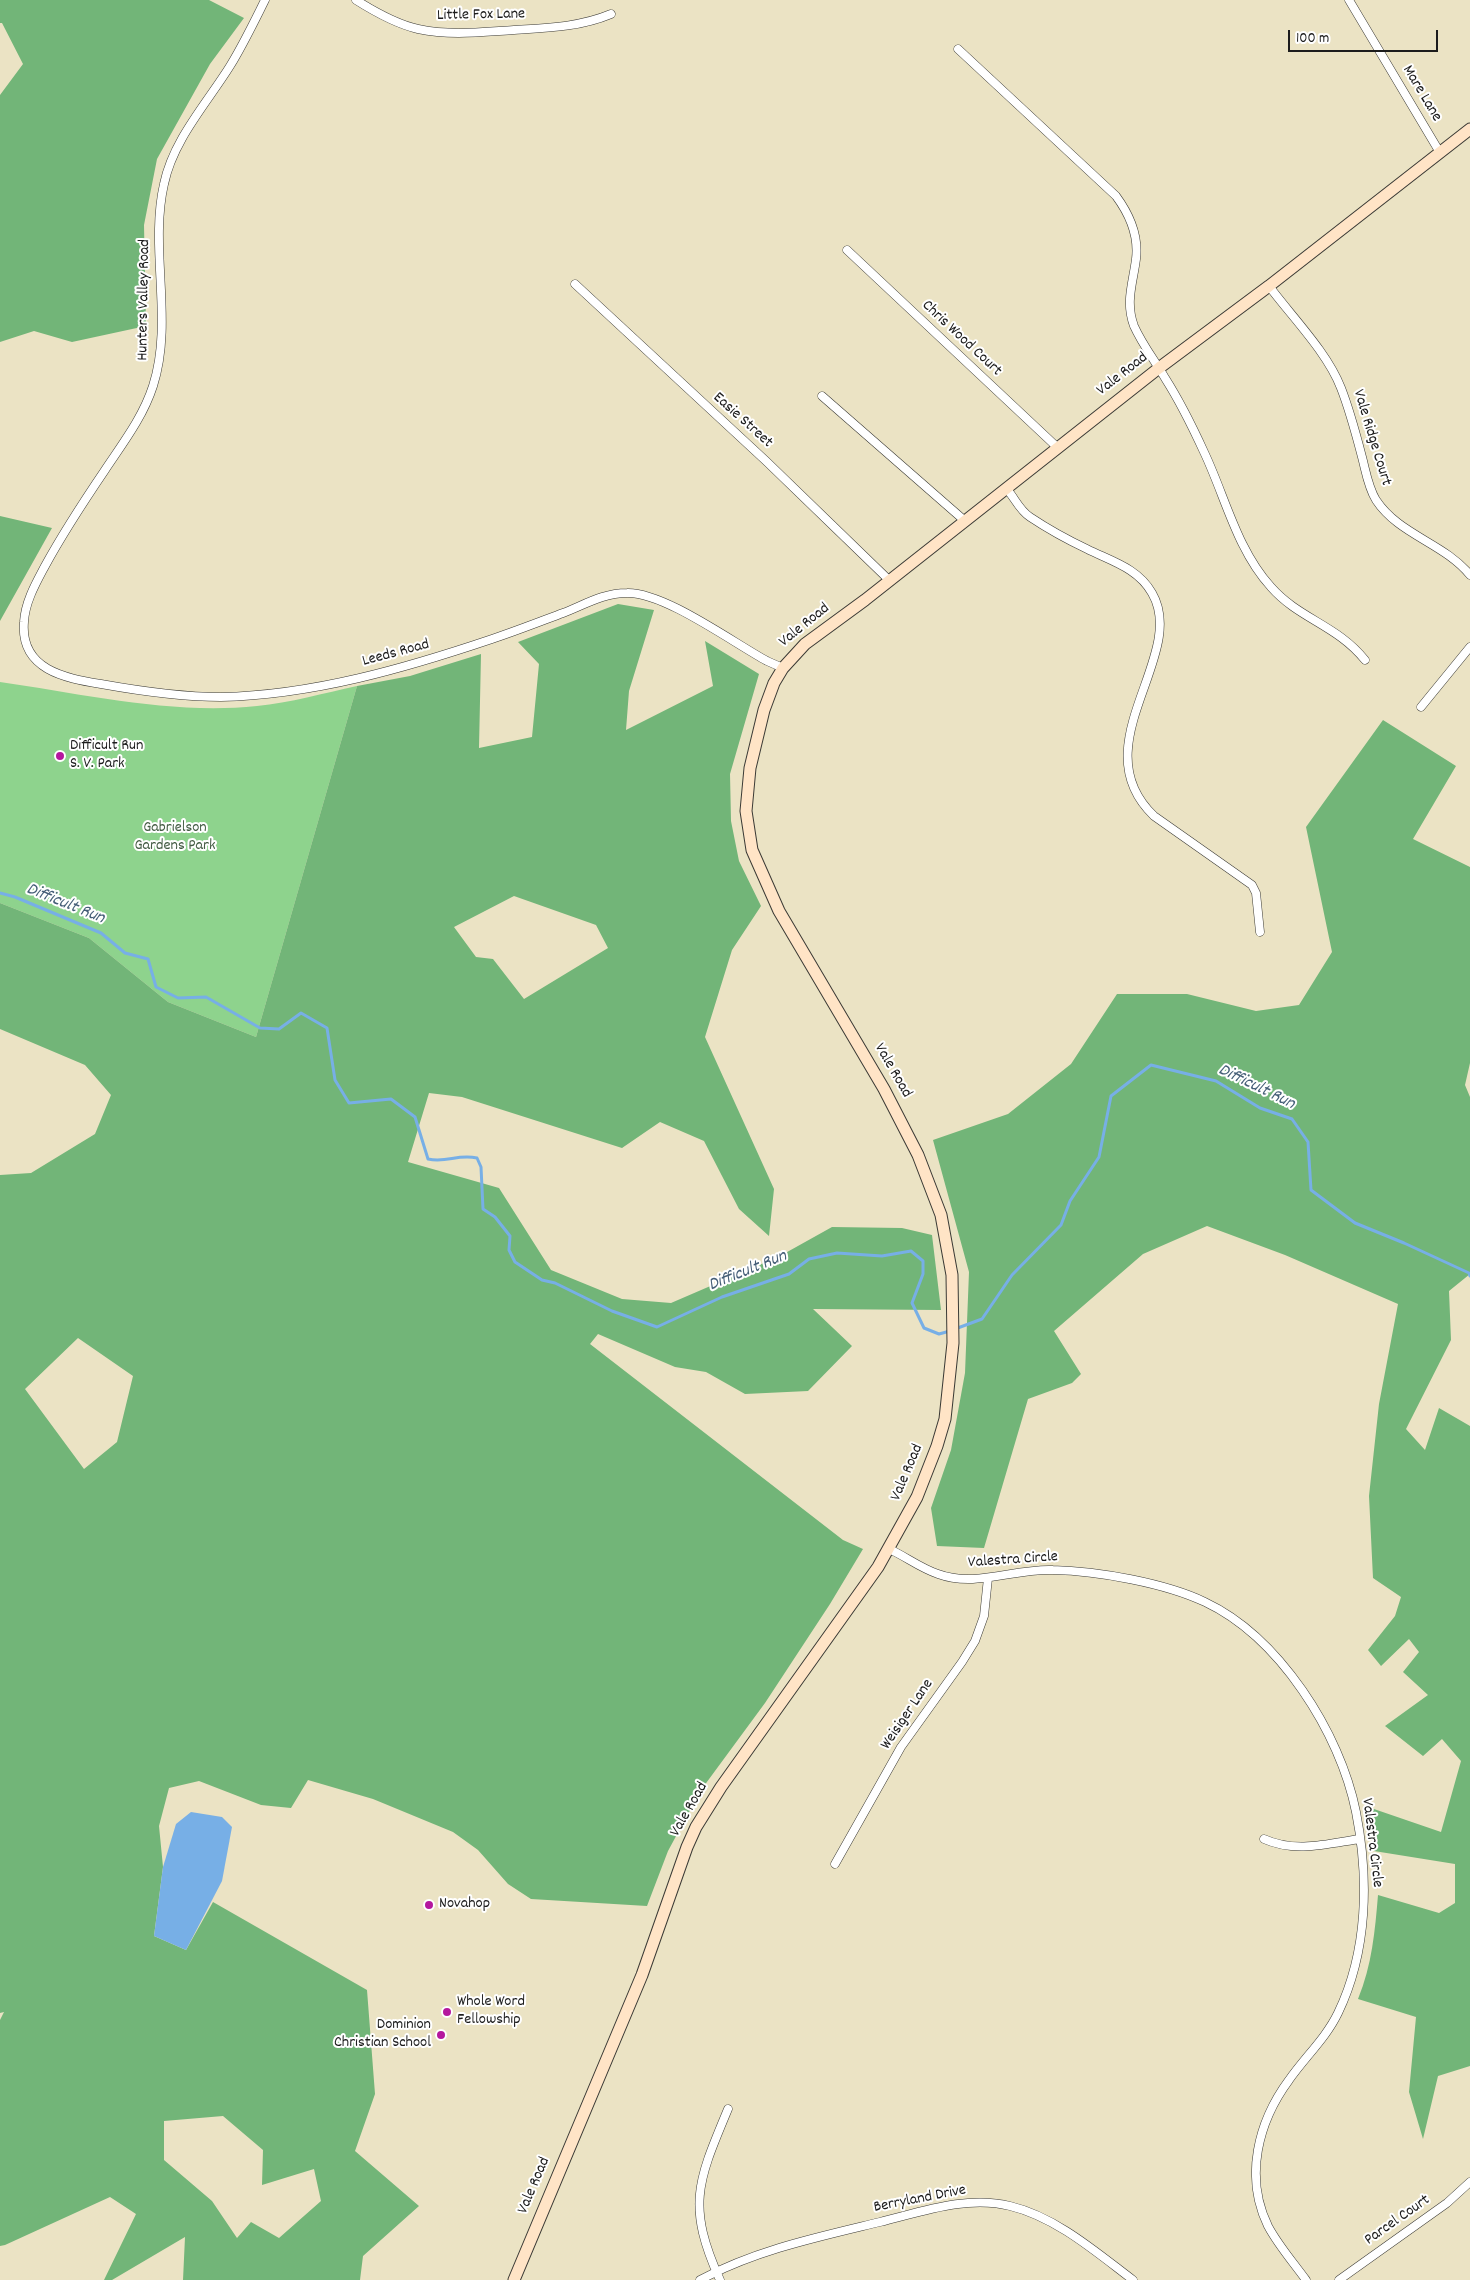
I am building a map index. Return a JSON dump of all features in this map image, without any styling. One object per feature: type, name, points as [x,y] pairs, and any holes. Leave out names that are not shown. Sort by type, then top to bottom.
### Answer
[{"type":"main road","name":"Vale Road","points":[[514,2280],[642,1975],[687,1847],[696,1827],[721,1787],[889,1549],[917,1497],[938,1446],[945,1419],[954,1342],[952,1275],[948,1242],[941,1215],[918,1155],[884,1089],[780,911],[752,850],[746,811],[750,768],[764,710],[774,683],[782,668],[805,644],[890,581],[1159,368],[1269,286],[1420,169],[1439,151],[1470,129]]},
{"type":"street","name":"Hunters Valley Road","points":[[24,622],[31,594],[51,555],[89,492],[136,424],[153,387],[160,352],[160,214],[166,174],[173,156],[191,124],[230,66],[265,0]]},
{"type":"street","name":"Little Fox Lane","points":[[356,0],[405,26],[446,32],[473,33],[564,27],[582,24],[612,14]]},
{"type":"street","name":"Mare Lane","points":[[1349,0],[1439,151]]},
{"type":"street","points":[[958,49],[1116,196],[1124,207],[1131,220],[1136,246],[1136,260],[1129,288],[1131,315],[1135,328],[1204,451],[1245,546],[1269,585],[1292,607],[1338,634],[1354,646],[1365,660]]},
{"type":"street","name":"Chris Wood Court","points":[[847,250],[1058,448]]},
{"type":"street","name":"Easie Street","points":[[575,284],[766,461],[890,581]]},
{"type":"street","name":"Vale Ridge Court","points":[[1269,286],[1321,354],[1340,386],[1367,479],[1376,499],[1389,516],[1406,529],[1447,553],[1460,563],[1470,575]]},
{"type":"street","points":[[822,396],[965,521]]},
{"type":"street","points":[[1006,488],[1018,506],[1029,517],[1066,538],[1126,567],[1142,580],[1152,592],[1159,613],[1159,626],[1157,643],[1133,718],[1130,736],[1129,770],[1134,789],[1145,807],[1154,816],[1252,885],[1256,893],[1260,932]]},
{"type":"street","name":"Leeds Road","points":[[24,622],[24,632],[31,653],[39,663],[56,675],[146,691],[198,696],[236,696],[310,687],[392,670],[507,634],[604,596],[633,592],[661,600],[782,668]]},
{"type":"street","points":[[1420,707],[1470,647]]},
{"type":"street","name":"Valestra Circle","points":[[889,1549],[938,1574],[951,1578],[988,1578],[1051,1569],[1114,1577],[1187,1594],[1213,1606],[1237,1621],[1265,1647],[1290,1675],[1322,1723],[1345,1775],[1356,1812],[1364,1877],[1362,1930],[1347,1990],[1331,2025],[1276,2099],[1264,2127],[1255,2164],[1257,2195],[1265,2219],[1278,2242],[1306,2280]]},
{"type":"street","name":"Weisiger Lane","points":[[835,1864],[901,1748],[975,1641],[984,1616],[988,1578]]},
{"type":"street","points":[[1264,1839],[1287,1847],[1300,1848],[1359,1839]]},
{"type":"street","points":[[720,2280],[702,2234],[698,2200],[702,2174],[728,2109]]},
{"type":"street","name":"Parcel Court","points":[[1339,2280],[1447,2203],[1470,2182]]},
{"type":"street","name":"Berryland Drive","points":[[700,2280],[774,2249],[809,2239],[947,2206],[983,2202],[1010,2206],[1036,2215],[1080,2240],[1133,2280]]},
{"type":"green space","points":[[0,0],[209,0],[244,18],[210,64],[157,159],[144,225],[146,326],[72,342],[34,331],[0,342],[0,95],[23,64],[2,23],[0,23]]},
{"type":"green space","points":[[0,516],[52,528],[0,621]]},
{"type":"green space","points":[[618,604],[654,610],[629,691],[626,730],[713,686],[705,641],[759,674],[730,774],[731,821],[739,861],[761,906],[732,950],[705,1037],[774,1189],[769,1236],[739,1209],[704,1141],[660,1122],[622,1148],[462,1097],[429,1093],[408,1162],[499,1188],[551,1270],[622,1299],[671,1303],[780,1256],[832,1227],[902,1228],[932,1235],[941,1310],[813,1309],[852,1346],[808,1391],[745,1394],[706,1372],[675,1367],[598,1334],[590,1344],[843,1540],[863,1549],[830,1604],[765,1703],[701,1790],[668,1851],[647,1906],[531,1899],[508,1884],[478,1850],[453,1832],[373,1799],[308,1780],[291,1808],[261,1805],[199,1781],[169,1788],[159,1826],[163,1867],[154,1936],[186,1950],[213,1902],[367,1990],[375,2094],[355,2151],[419,2206],[363,2256],[360,2280],[183,2280],[185,2237],[112,2280],[104,2280],[136,2214],[110,2197],[0,2246],[0,2020],[4,2012],[0,2013],[0,1175],[31,1173],[95,1134],[111,1095],[85,1065],[0,1029],[0,903],[89,938],[168,1002],[256,1037],[357,686],[410,676],[481,654],[479,748],[532,737],[539,664],[518,642]],"holes":[[[514,896],[596,925],[608,948],[524,999],[493,959],[476,957],[454,927]],[[78,1338],[133,1376],[117,1442],[84,1469],[25,1389]],[[223,2116],[263,2150],[262,2185],[314,2169],[321,2201],[279,2238],[251,2222],[237,2238],[212,2201],[164,2160],[164,2121]]]},
{"type":"green space","name":"Gabrielson Gardens Park","points":[[0,682],[128,702],[192,708],[269,705],[357,686],[256,1037],[168,1002],[89,938],[0,903]]},
{"type":"green space","points":[[1383,720],[1456,766],[1413,839],[1470,867],[1470,1063],[1465,1085],[1470,1097],[1470,1274],[1449,1291],[1451,1340],[1406,1429],[1425,1450],[1439,1408],[1470,1426],[1470,2066],[1438,2076],[1423,2139],[1409,2092],[1416,2017],[1358,1999],[1370,1961],[1378,1895],[1439,1913],[1455,1903],[1455,1864],[1374,1851],[1371,1808],[1441,1832],[1461,1761],[1442,1739],[1423,1756],[1385,1726],[1428,1695],[1403,1672],[1419,1652],[1409,1639],[1381,1666],[1368,1650],[1395,1616],[1401,1597],[1373,1578],[1369,1496],[1379,1404],[1398,1304],[1285,1255],[1207,1226],[1143,1254],[1054,1331],[1081,1374],[1072,1383],[1028,1399],[984,1548],[937,1546],[931,1508],[951,1450],[965,1373],[969,1272],[933,1140],[1008,1114],[1071,1064],[1117,994],[1187,994],[1256,1011],[1299,1005],[1332,952],[1306,827]]},
{"type":"water","points":[[191,1812],[222,1817],[232,1827],[222,1881],[186,1950],[154,1936],[163,1867],[176,1824]]},
{"type":"waterway","name":"Difficult Run","points":[[0,893],[15,897],[101,933],[125,953],[148,959],[156,987],[178,998],[206,997],[260,1028],[279,1029],[301,1013],[327,1028],[335,1080],[349,1103],[391,1099],[415,1117],[428,1159],[477,1158],[481,1167],[483,1209],[495,1217],[510,1236],[509,1250],[515,1262],[542,1280],[555,1283],[612,1311],[657,1327],[722,1297],[789,1274],[809,1259],[837,1253],[882,1256],[911,1251],[923,1261],[923,1274],[912,1303],[924,1328],[939,1334],[950,1331]]},
{"type":"waterway","name":"Difficult Run","points":[[955,1329],[982,1319],[1012,1275],[1061,1225],[1070,1201],[1099,1157],[1111,1096],[1151,1065],[1216,1081],[1260,1108],[1292,1119],[1308,1142],[1311,1190],[1355,1223],[1404,1243],[1469,1273],[1470,1276]]},
{"type":"place","name":"Difficult Run S. V. Park","points":[[60,756]]},
{"type":"place","name":"Novahop","points":[[429,1905]]},
{"type":"place","name":"Whole Word Fellowship","points":[[447,2012]]},
{"type":"place","name":"Dominion Christian School","points":[[441,2035]]}]
